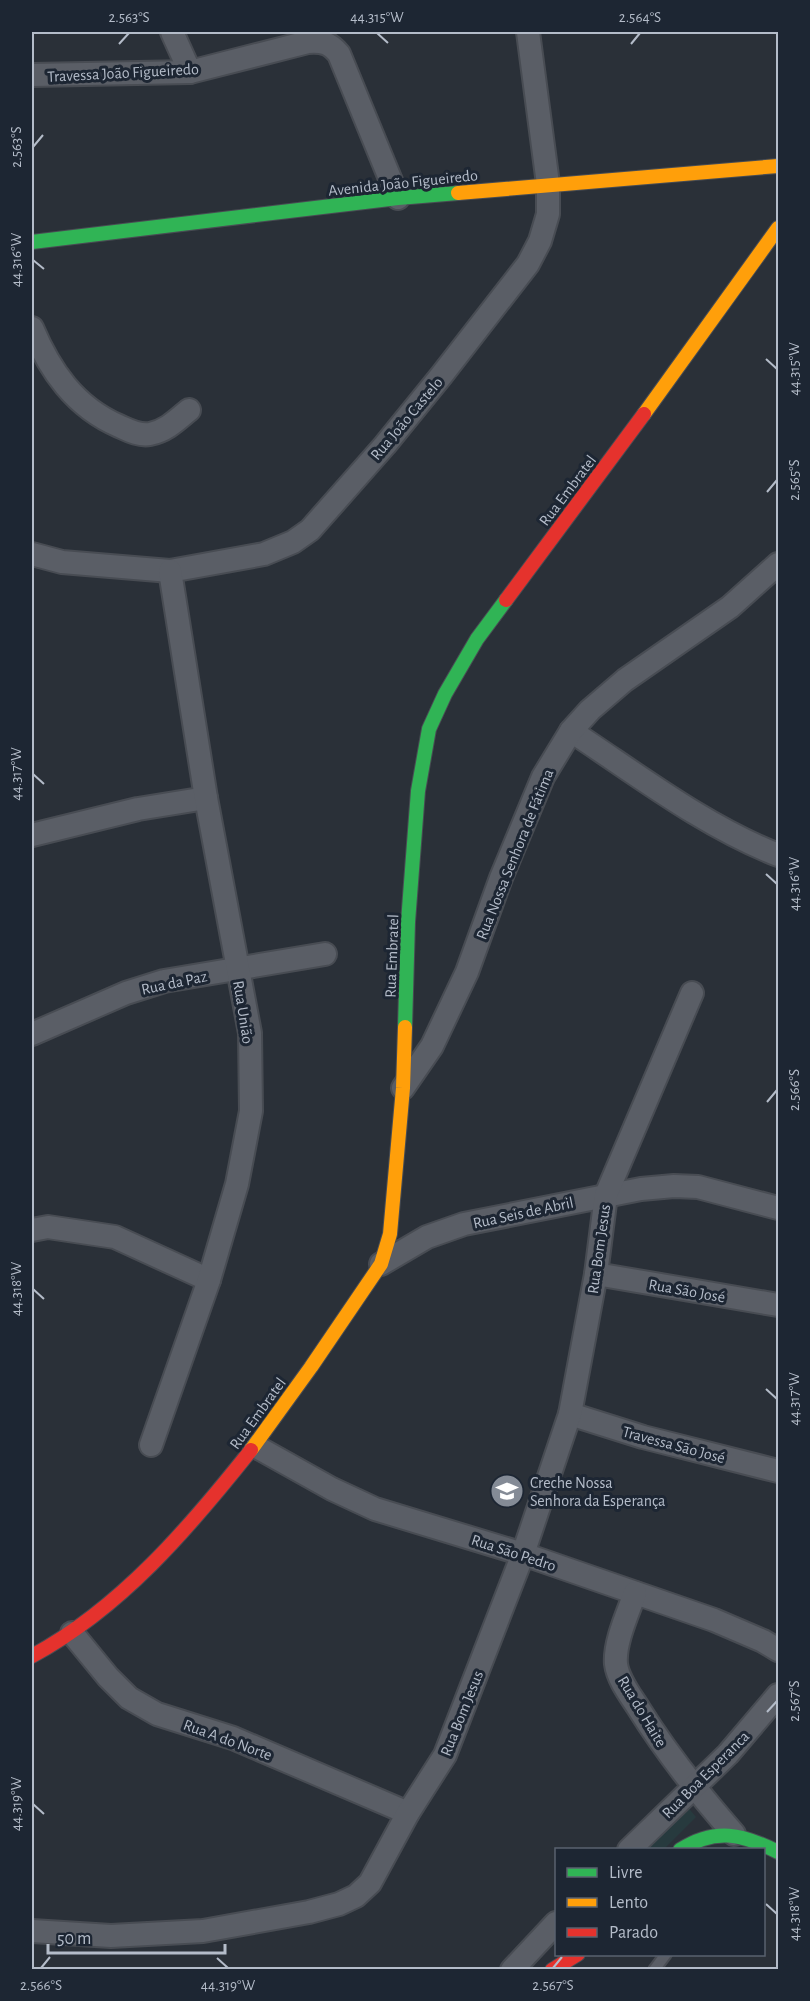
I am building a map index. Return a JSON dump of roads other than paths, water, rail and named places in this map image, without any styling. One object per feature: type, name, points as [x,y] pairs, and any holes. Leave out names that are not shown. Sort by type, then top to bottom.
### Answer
[{"type":"street","points":[[172,32],[190,72]]},
{"type":"street","name":"Rua João Castelo","points":[[32,554],[62,562],[170,571],[264,554],[293,542],[310,530],[392,437],[528,264],[540,241],[548,214],[548,184],[528,32]]},
{"type":"street","name":"Travessa João Figueiredo","points":[[32,75],[190,72],[308,42],[331,44],[339,54],[399,198]]},
{"type":"street","name":"Avenida João Figueiredo","points":[[32,242],[399,198],[778,166]]},
{"type":"street","name":"Rua Embratel","points":[[32,1656],[72,1633],[99,1612],[146,1570],[197,1519],[255,1446],[381,1264],[390,1234],[404,1088],[409,911],[418,790],[429,729],[477,639],[668,382],[778,228]]},
{"type":"street","points":[[32,328],[43,354],[64,386],[85,407],[104,420],[134,433],[148,435],[168,428],[189,410]]},
{"type":"street","name":"Rua Nossa Senhora de Fátima","points":[[404,1088],[432,1046],[467,972],[501,878],[543,777],[571,731],[590,710],[625,680],[730,607],[778,564]]},
{"type":"street","name":"Rua União","points":[[151,1444],[209,1280],[237,1184],[251,1111],[250,1033],[207,798],[170,571]]},
{"type":"street","points":[[571,731],[688,808],[753,845],[778,855]]},
{"type":"street","points":[[32,835],[138,809],[207,798]]},
{"type":"street","name":"Rua da Paz","points":[[32,1034],[126,993],[164,981],[325,954]]},
{"type":"street","name":"Rua Bom Jesus","points":[[32,1931],[111,1936],[203,1931],[309,1912],[339,1904],[356,1896],[370,1883],[408,1813],[445,1755],[523,1554],[570,1414],[596,1275],[606,1195],[692,993]]},
{"type":"street","name":"Rua Seis de Abril","points":[[381,1264],[428,1237],[464,1224],[606,1195],[674,1186],[698,1187],[778,1208]]},
{"type":"street","points":[[32,1230],[48,1227],[115,1237],[209,1280]]},
{"type":"street","name":"Rua São José","points":[[596,1275],[778,1305]]},
{"type":"street","name":"Travessa São José","points":[[570,1414],[643,1437],[778,1471]]},
{"type":"street","name":"Rua São Pedro","points":[[255,1446],[332,1489],[375,1509],[523,1554],[714,1620],[778,1650]]},
{"type":"street","name":"Rua do Haite","points":[[635,1593],[620,1639],[616,1664],[624,1686],[693,1787],[734,1834]]},
{"type":"street","name":"Rua A do Norte","points":[[72,1633],[129,1698],[157,1714],[233,1738],[408,1813]]},
{"type":"street","name":"Rua Boa Esperanca","points":[[631,1848],[728,1754],[778,1695]]},
{"type":"street","points":[[682,1848],[701,1838],[734,1834],[778,1852]]},
{"type":"street","points":[[512,1970],[555,1924]]},
{"type":"street","points":[[557,1969],[575,1956]]},
{"type":"lane","points":[[654,1970],[664,1956]]},
{"type":"place","name":"Creche Nossa Senhora da Esperança","points":[[507,1491]]}]
